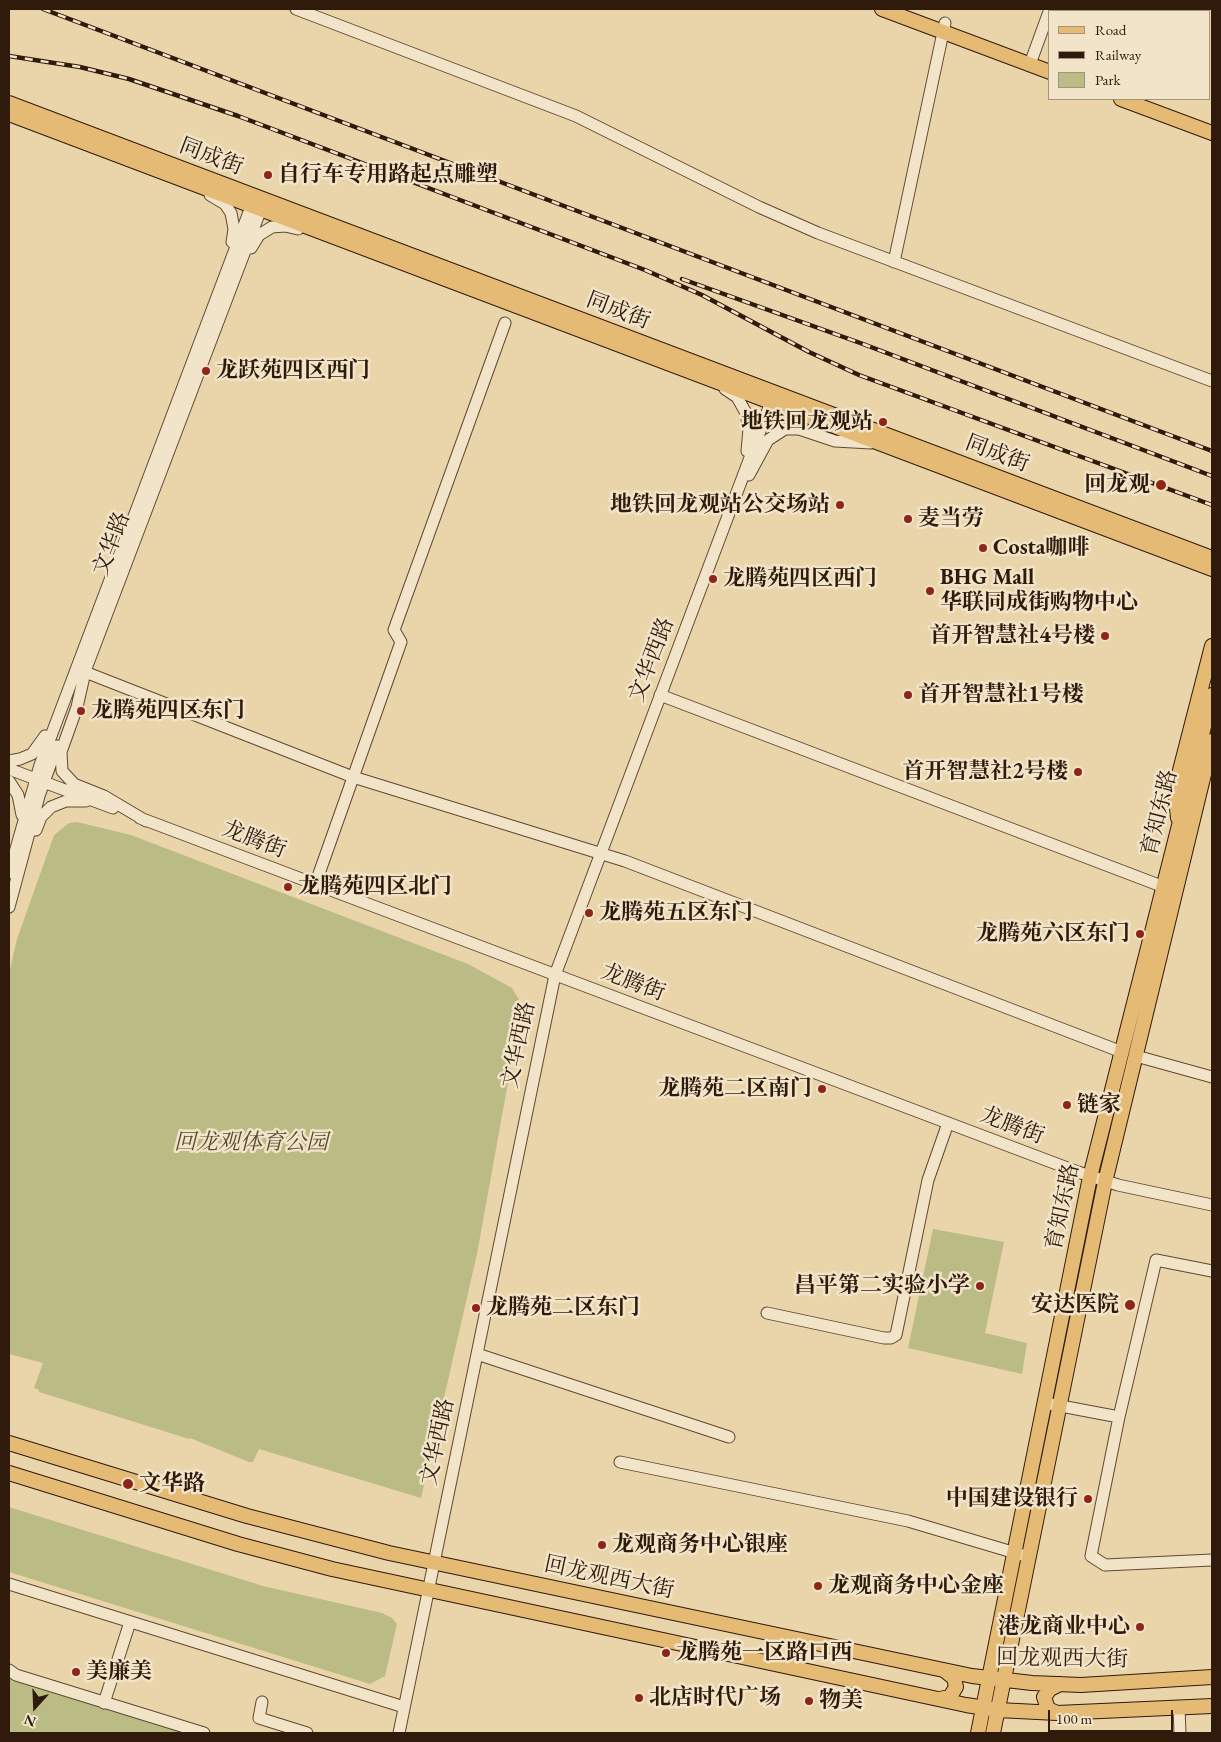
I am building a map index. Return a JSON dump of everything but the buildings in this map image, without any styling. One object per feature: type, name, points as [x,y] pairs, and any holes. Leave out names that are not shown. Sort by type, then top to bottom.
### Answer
[{"type":"main road","points":[[882,9],[944,27],[1031,60],[1048,71]]},
{"type":"main road","points":[[908,9],[944,27]]},
{"type":"main road","points":[[1031,60],[1048,62]]},
{"type":"main road","points":[[1124,100],[1212,133]]},
{"type":"main road","points":[[1150,100],[1212,124]]},
{"type":"main road","name":"同成街","points":[[9,103],[372,251],[645,355],[773,398],[887,446],[1212,569]]},
{"type":"main road","name":"同成街","points":[[9,114],[137,163],[258,203],[773,398],[1212,558]]},
{"type":"main road","points":[[1183,835],[1177,782],[1212,646]]},
{"type":"main road","name":"育知东路","points":[[993,1733],[1105,1182],[1136,1056],[1212,695]]},
{"type":"main road","name":"育知东路","points":[[978,1733],[1090,1177],[1164,887],[1183,835],[1212,741]]},
{"type":"main road","points":[[1183,835],[1205,798],[1212,774]]},
{"type":"main road","name":"回龙观西大街","points":[[9,1443],[292,1530],[434,1563],[989,1679],[1060,1684],[1212,1678]]},
{"type":"main road","points":[[9,1473],[285,1558],[983,1708],[1057,1714],[1212,1706]]},
{"type":"main road","points":[[938,1699],[950,1697],[956,1687],[954,1678],[944,1670]]},
{"type":"main road","points":[[1057,1714],[1048,1708],[1044,1697],[1050,1689],[1060,1684]]},
{"type":"street","points":[[296,9],[576,116],[767,210],[894,262],[1212,381]]},
{"type":"street","points":[[1031,60],[1048,14]]},
{"type":"street","points":[[894,262],[944,27]]},
{"type":"street","points":[[137,163],[165,177],[216,197],[228,208],[234,229],[219,290]]},
{"type":"street","name":"文华路","points":[[9,873],[17,843],[219,290],[258,203]]},
{"type":"street","name":"文华路","points":[[81,671],[215,329],[258,203]]},
{"type":"street","points":[[215,329],[233,296],[254,242],[259,235],[272,227],[290,226],[327,240],[372,251]]},
{"type":"street","points":[[315,885],[401,642],[394,630],[505,323]]},
{"type":"street","points":[[645,355],[737,397],[746,413],[749,430],[748,446],[741,480]]},
{"type":"street","name":"文华西路","points":[[399,1733],[555,975],[773,398]]},
{"type":"street","points":[[731,508],[764,445],[782,430],[798,429],[835,441],[867,442],[887,446]]},
{"type":"street","points":[[9,761],[28,756],[39,746],[81,671]]},
{"type":"street","points":[[81,671],[353,777],[600,854],[1122,1052]]},
{"type":"street","points":[[81,671],[77,707],[61,752],[62,771],[77,786],[104,796],[146,821]]},
{"type":"street","points":[[660,695],[1164,887]]},
{"type":"street","name":"龙腾街","points":[[9,769],[1090,1177],[1105,1182],[1212,1205]]},
{"type":"street","name":"文华路","points":[[9,907],[40,780]]},
{"type":"street","points":[[9,781],[16,790],[21,805],[21,825],[17,843]]},
{"type":"street","points":[[9,907],[39,822],[48,809],[58,803],[74,800],[91,802],[123,812]]},
{"type":"street","points":[[1136,1056],[1212,1077]]},
{"type":"street","points":[[767,1313],[884,1338],[891,1338],[896,1335],[928,1180],[948,1123]]},
{"type":"street","points":[[1212,1271],[1156,1260],[1119,1417],[1091,1556],[1104,1565],[1212,1560]]},
{"type":"street","points":[[476,1354],[729,1437]]},
{"type":"street","points":[[1045,1403],[1119,1417]]},
{"type":"street","points":[[620,1462],[908,1521],[1029,1557]]},
{"type":"street","points":[[9,1584],[404,1708]]},
{"type":"street","points":[[104,1703],[130,1622]]},
{"type":"street","points":[[9,1670],[16,1675],[204,1733]]},
{"type":"street","points":[[262,1702],[260,1718],[307,1733]]},
{"type":"street","points":[[1179,1708],[1180,1733]]},
{"type":"green space","name":"回龙观体育公园","points":[[77,822],[131,835],[468,964],[512,988],[522,1005],[477,1254],[421,1498],[259,1449],[253,1462],[249,1462],[190,1438],[39,1392],[39,1390],[34,1388],[43,1363],[9,1354],[9,973],[17,939],[54,835],[69,823]]},
{"type":"green space","points":[[933,1229],[1004,1242],[985,1333],[1027,1343],[1022,1374],[908,1348]]},
{"type":"green space","points":[[9,1507],[263,1586],[382,1613],[392,1618],[397,1624],[385,1676],[370,1684],[9,1572]]},
{"type":"green space","points":[[9,1675],[111,1711],[189,1733],[9,1733]]},
{"type":"railway","points":[[43,9],[1212,451]]},
{"type":"railway","points":[[9,56],[80,67],[129,79],[238,116],[645,270],[702,295],[809,352],[859,375],[1212,505]]},
{"type":"railway","points":[[682,279],[863,344],[1212,476]]},
{"type":"place","name":"自行车专用路起点雕塑","points":[[268,175]]},
{"type":"place","name":"龙跃苑四区西门","points":[[206,371]]},
{"type":"place","name":"地铁回龙观站","points":[[883,422]]},
{"type":"place","name":"回龙观","points":[[1161,485]]},
{"type":"place","name":"地铁回龙观站公交场站","points":[[840,505]]},
{"type":"place","name":"麦当劳","points":[[908,519]]},
{"type":"place","name":"Costa咖啡","points":[[983,548]]},
{"type":"place","name":"龙腾苑四区西门","points":[[713,579]]},
{"type":"place","name":"BHG Mall 华联同成街购物中心","points":[[930,591]]},
{"type":"place","name":"首开智慧社4号楼","points":[[1105,636]]},
{"type":"place","name":"首开智慧社1号楼","points":[[908,695]]},
{"type":"place","name":"龙腾苑四区东门","points":[[81,711]]},
{"type":"place","name":"首开智慧社2号楼","points":[[1078,772]]},
{"type":"place","name":"龙腾苑四区北门","points":[[288,887]]},
{"type":"place","name":"龙腾苑五区东门","points":[[589,913]]},
{"type":"place","name":"龙腾苑六区东门","points":[[1140,934]]},
{"type":"place","name":"龙腾苑二区南门","points":[[822,1089]]},
{"type":"place","name":"链家","points":[[1067,1105]]},
{"type":"place","name":"昌平第二实验小学","points":[[980,1286]]},
{"type":"place","name":"安达医院","points":[[1130,1305]]},
{"type":"place","name":"龙腾苑二区东门","points":[[476,1308]]},
{"type":"place","name":"文华路","points":[[128,1484]]},
{"type":"place","name":"中国建设银行","points":[[1088,1499]]},
{"type":"place","name":"龙观商务中心银座","points":[[602,1545]]},
{"type":"place","name":"龙观商务中心金座","points":[[818,1586]]},
{"type":"place","name":"港龙商业中心","points":[[1140,1627]]},
{"type":"place","name":"龙腾苑一区路口西","points":[[666,1653]]},
{"type":"place","name":"美廉美","points":[[76,1672]]},
{"type":"place","name":"北店时代广场","points":[[639,1698]]},
{"type":"place","name":"物美","points":[[809,1701]]}]
